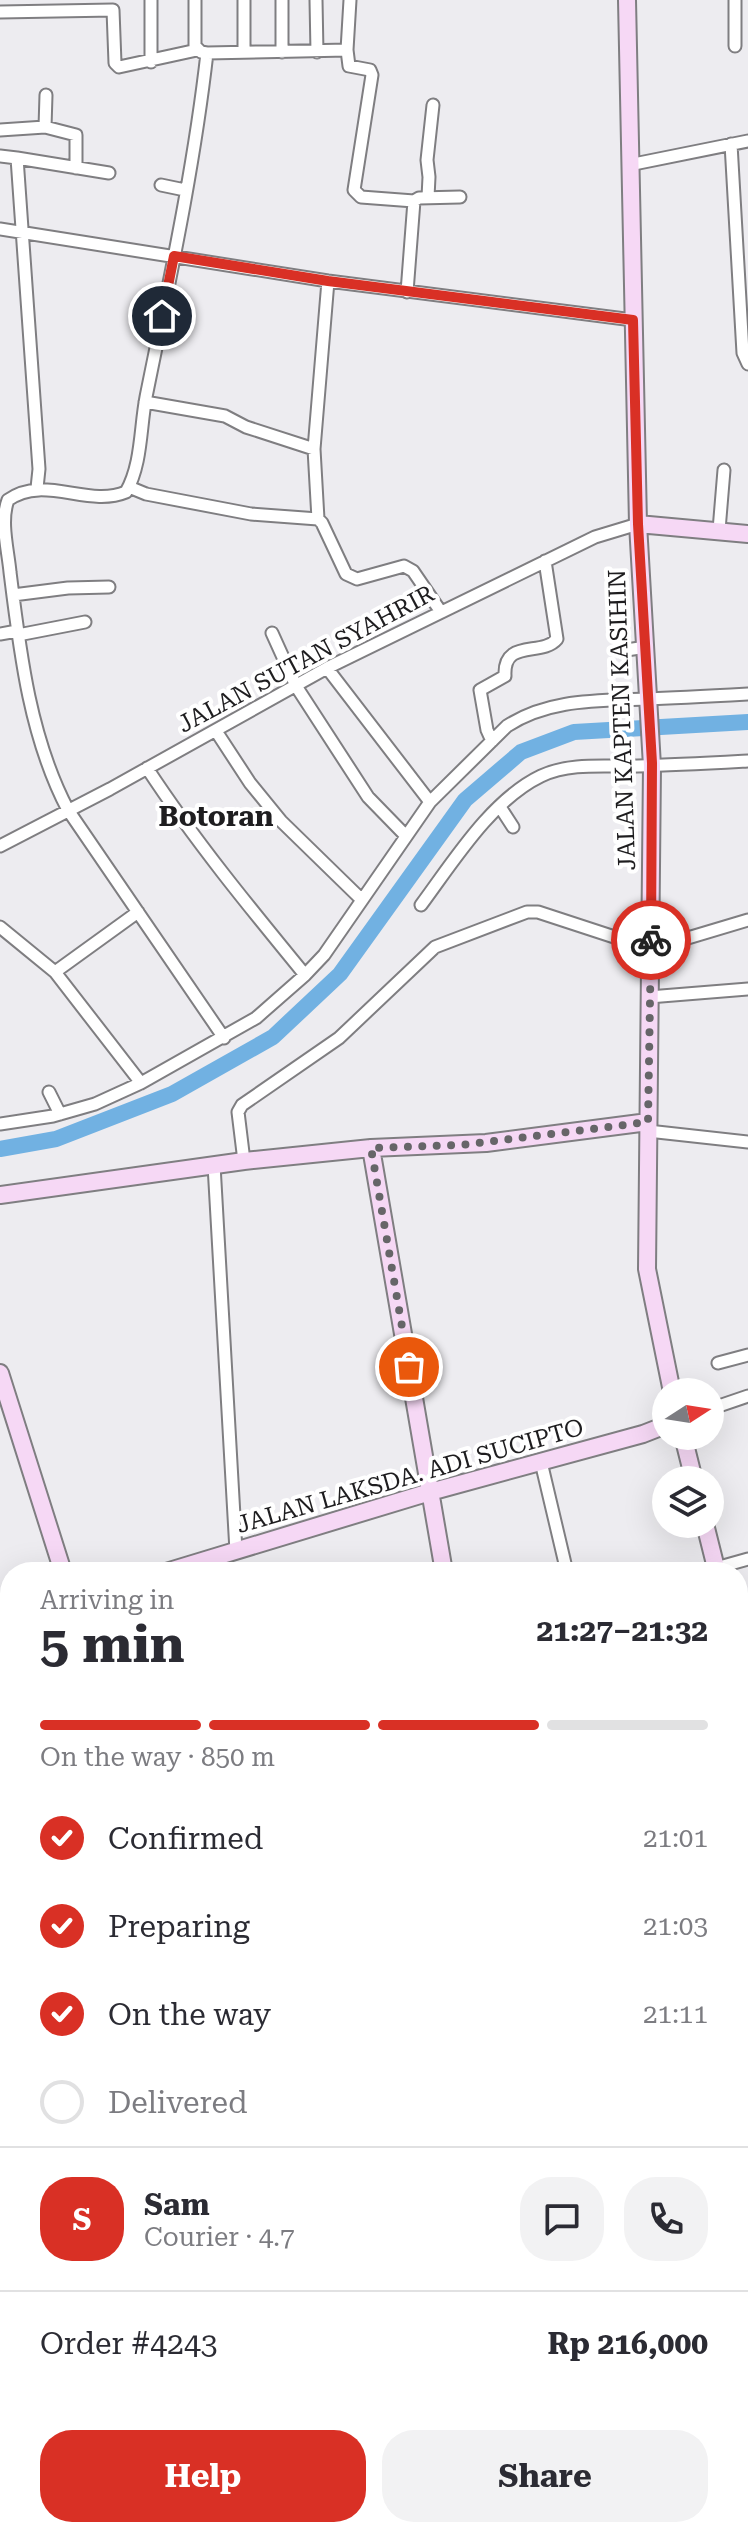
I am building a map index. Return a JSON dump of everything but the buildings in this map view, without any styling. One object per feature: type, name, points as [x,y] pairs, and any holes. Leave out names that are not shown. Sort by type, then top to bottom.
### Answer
[{"type":"main road","name":"JALAN KAPTEN KASIHIN","points":[[627,0],[638,524],[652,764],[647,1269],[669,1378]]},
{"type":"main road","points":[[638,524],[748,534]]},
{"type":"main road","points":[[0,1195],[244,1161],[371,1148],[462,1145],[648,1126]]},
{"type":"main road","points":[[371,1148],[442,1562]]},
{"type":"main road","points":[[0,1373],[60,1562]]},
{"type":"main road","name":"JALAN LAKSDA. ADI SUCIPTO","points":[[199,1562],[652,1429]]},
{"type":"main road","points":[[708,1538],[714,1562]]},
{"type":"street","points":[[151,0],[151,62]]},
{"type":"street","points":[[127,489],[134,473],[185,190],[202,51],[195,0]]},
{"type":"street","points":[[244,0],[244,52]]},
{"type":"street","points":[[282,0],[282,52]]},
{"type":"street","points":[[316,0],[317,52]]},
{"type":"street","points":[[350,0],[349,66],[370,70],[372,75],[354,190],[361,197],[414,201],[428,197],[460,197]]},
{"type":"street","points":[[735,0],[735,46]]},
{"type":"street","points":[[0,12],[43,6],[113,5],[117,66],[122,68],[202,51],[347,50]]},
{"type":"street","points":[[45,127],[46,95]]},
{"type":"street","points":[[428,197],[427,160],[433,105]]},
{"type":"street","points":[[0,130],[45,127],[76,135],[76,168]]},
{"type":"street","points":[[629,165],[748,141]]},
{"type":"street","points":[[731,144],[743,353],[748,364]]},
{"type":"street","points":[[0,156],[109,173]]},
{"type":"street","points":[[17,158],[39,469],[37,488]]},
{"type":"street","points":[[161,185],[185,190]]},
{"type":"street","points":[[407,292],[414,201]]},
{"type":"street","points":[[0,229],[328,281],[633,320]]},
{"type":"street","points":[[318,519],[314,449],[328,281]]},
{"type":"street","points":[[145,402],[225,416],[246,427],[314,449]]},
{"type":"street","points":[[719,530],[724,470]]},
{"type":"street","points":[[224,1038],[68,810],[57,788],[37,731],[18,633],[4,510],[11,497],[37,488],[109,497],[127,489],[220,509],[318,519],[346,574],[351,578],[404,566],[413,571],[441,612]]},
{"type":"street","name":"JALAN SUTAN SYAHRIR","points":[[0,846],[327,668],[595,537],[638,524]]},
{"type":"street","points":[[492,741],[480,690],[505,676],[509,658],[523,649],[550,645],[557,639],[545,561]]},
{"type":"street","points":[[13,595],[68,588],[109,587]]},
{"type":"street","points":[[0,634],[85,622]]},
{"type":"street","points":[[272,633],[296,686],[368,797],[405,835]]},
{"type":"street","points":[[620,651],[646,647]]},
{"type":"street","points":[[327,668],[430,802]]},
{"type":"street","points":[[0,1124],[60,1114],[95,1104],[141,1083],[256,1018],[305,975],[340,935],[430,802],[507,726],[538,709],[569,703],[649,703],[748,694]]},
{"type":"street","points":[[216,731],[250,783],[281,821],[362,900]]},
{"type":"street","points":[[421,905],[469,841],[500,807],[541,776],[565,769],[610,765],[748,761]]},
{"type":"street","points":[[147,768],[222,874],[305,975]]},
{"type":"street","points":[[500,807],[513,827]]},
{"type":"street","points":[[244,1161],[238,1112],[242,1105],[339,1038],[435,947],[527,912],[556,911],[651,949],[748,920]]},
{"type":"street","points":[[55,972],[138,912]]},
{"type":"street","points":[[0,927],[55,972],[141,1083]]},
{"type":"street","points":[[649,997],[748,989]]},
{"type":"street","points":[[49,1092],[60,1114]]},
{"type":"street","points":[[648,1126],[748,1142]]},
{"type":"street","points":[[214,1165],[236,1551]]},
{"type":"street","points":[[718,1363],[748,1355]]},
{"type":"street","points":[[724,1404],[748,1396]]},
{"type":"street","points":[[541,1462],[565,1562]]},
{"type":"waterway","points":[[0,1149],[56,1139],[172,1094],[273,1037],[340,974],[465,800],[521,752],[574,732],[748,722]]},
{"type":"way so far","points":[[409,1367],[371,1148],[462,1145],[648,1122],[651,940]]},
{"type":"district","name":"Botoran","points":[[216,816]]},
{"type":"route","points":[[162,316],[174,256],[328,281],[633,320],[638,524],[652,763],[651,940]]}]
